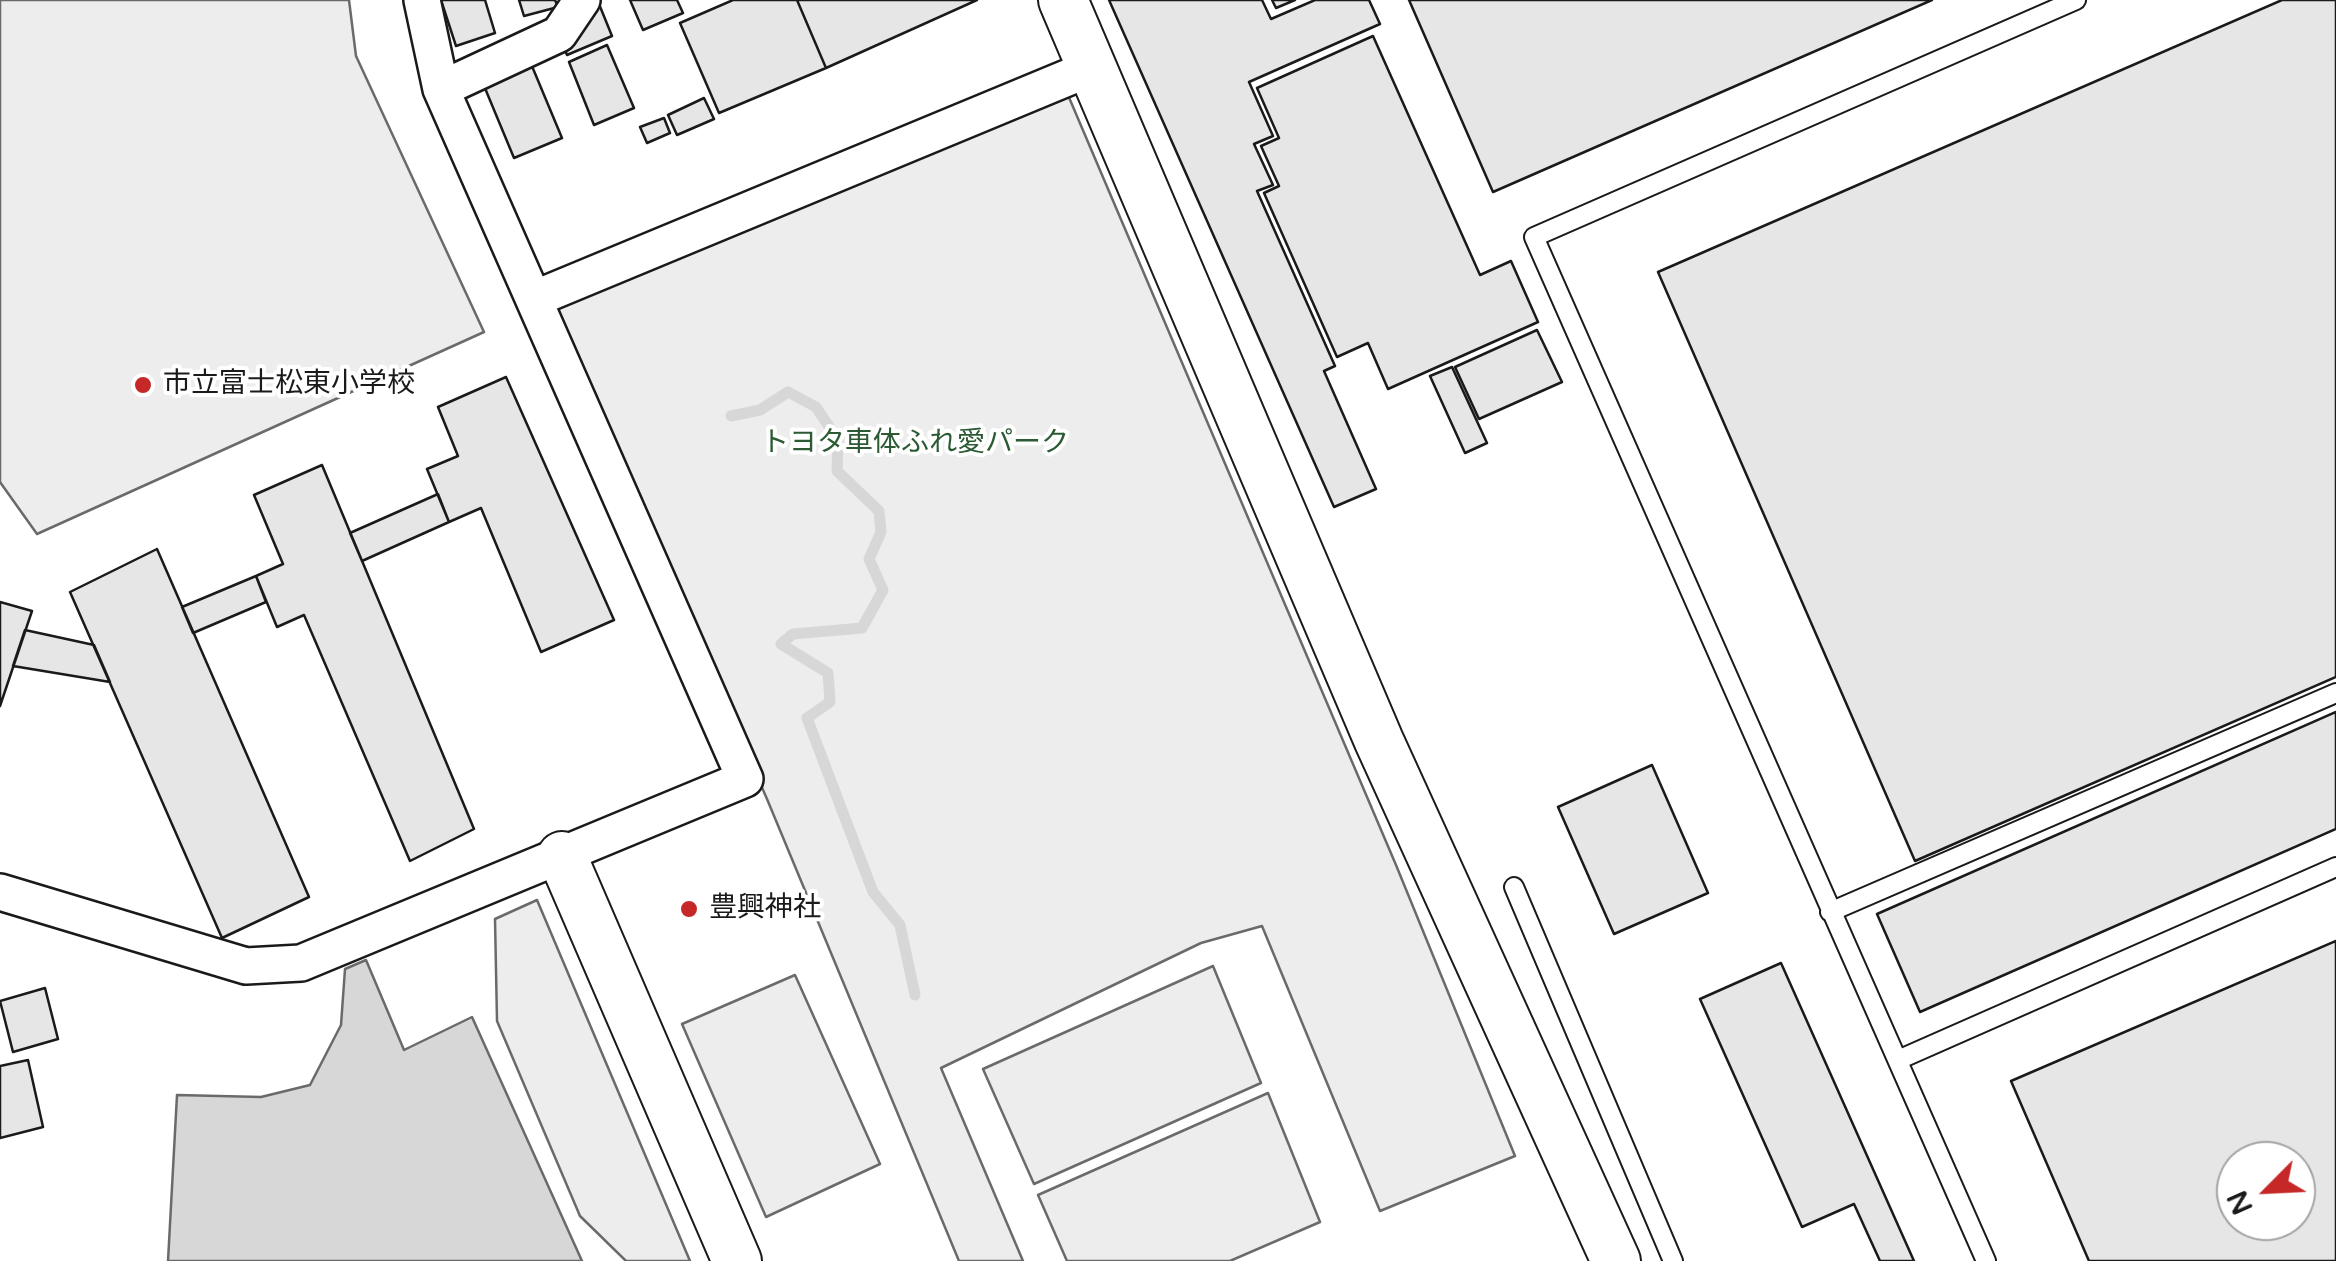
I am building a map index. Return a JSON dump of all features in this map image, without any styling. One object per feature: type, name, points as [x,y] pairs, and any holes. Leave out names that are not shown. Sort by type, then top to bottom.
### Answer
[{"type":"street","points":[[0,892],[246,966],[300,963],[744,778],[441,89],[422,0]]},
{"type":"street","points":[[441,89],[560,34],[582,0]]},
{"type":"street","points":[[1063,0],[1379,741],[1616,1261]]},
{"type":"street","points":[[534,299],[1091,68]]},
{"type":"street","points":[[562,856],[737,1261]]},
{"type":"lane","points":[[1986,1261],[1534,237],[2076,0]]},
{"type":"lane","points":[[1830,912],[2336,693]]},
{"type":"lane","points":[[1898,1060],[2336,866]]},
{"type":"lane","points":[[1514,887],[1673,1261]]},
{"type":"shaded area","points":[[0,0],[349,0],[356,56],[484,332],[37,534],[0,482]]},
{"type":"shaded area","name":"トヨタ車体ふれ愛パーク","points":[[1062,81],[1396,865],[1515,1156],[1380,1211],[1262,926],[1201,943],[941,1068],[1023,1261],[959,1261],[767,799],[547,296]]},
{"type":"shaded area","points":[[537,900],[690,1261],[626,1261],[580,1216],[497,1021],[495,919]]},
{"type":"shaded area","points":[[366,960],[404,1050],[472,1017],[582,1261],[168,1261],[177,1095],[261,1097],[310,1085],[341,1025],[345,969]]},
{"type":"shaded area","points":[[1213,966],[1261,1083],[1034,1184],[983,1069]]},
{"type":"shaded area","points":[[795,975],[880,1164],[766,1217],[682,1024]]},
{"type":"shaded area","points":[[1268,1093],[1320,1222],[1230,1261],[1067,1261],[1038,1195]]},
{"type":"building","points":[[441,0],[485,0],[495,33],[456,46]]},
{"type":"building","points":[[519,0],[555,0],[558,7],[524,16]]},
{"type":"building","points":[[630,0],[677,0],[683,13],[643,30]]},
{"type":"building","points":[[733,0],[797,0],[826,68],[719,113],[680,23]]},
{"type":"building","points":[[797,0],[977,0],[826,68]]},
{"type":"building","points":[[1109,0],[1262,0],[1271,19],[1315,0],[1369,0],[1380,24],[1249,82],[1273,136],[1254,144],[1273,185],[1257,191],[1335,366],[1324,371],[1376,489],[1334,507]]},
{"type":"building","points":[[1272,0],[1295,0],[1276,8]]},
{"type":"building","points":[[1409,0],[1932,0],[1493,192]]},
{"type":"building","points":[[2282,0],[2336,0],[2336,677],[1915,861],[1658,272]]},
{"type":"building","points":[[599,4],[612,36],[567,55],[560,39]]},
{"type":"building","points":[[1373,36],[1480,275],[1511,261],[1538,322],[1388,389],[1368,343],[1337,357],[1264,193],[1279,186],[1261,146],[1279,138],[1257,88]]},
{"type":"building","points":[[607,45],[634,108],[594,125],[569,62]]},
{"type":"building","points":[[529,59],[562,138],[514,158],[482,81]]},
{"type":"building","points":[[704,98],[714,119],[677,135],[668,115]]},
{"type":"building","points":[[664,118],[670,133],[647,143],[640,127]]},
{"type":"building","points":[[1537,330],[1562,382],[1479,419],[1455,367]]},
{"type":"building","points":[[1452,367],[1487,443],[1465,453],[1430,376]]},
{"type":"building","points":[[506,377],[614,620],[541,652],[481,508],[449,522],[427,469],[458,456],[438,407]]},
{"type":"building","points":[[322,465],[474,829],[410,861],[304,615],[277,627],[256,576],[283,564],[254,495]]},
{"type":"building","points":[[438,494],[449,522],[362,561],[350,533]]},
{"type":"building","points":[[157,549],[309,897],[222,938],[70,592]]},
{"type":"building","points":[[256,576],[266,602],[193,633],[182,607]]},
{"type":"building","points":[[0,602],[32,611],[0,706]]},
{"type":"building","points":[[25,630],[94,645],[110,682],[13,666]]},
{"type":"building","points":[[2336,712],[2336,829],[1920,1012],[1877,914]]},
{"type":"building","points":[[1652,765],[1708,893],[1614,934],[1558,807]]},
{"type":"building","points":[[2336,941],[2336,1261],[2089,1261],[2011,1081]]},
{"type":"building","points":[[1781,963],[1914,1261],[1880,1261],[1854,1204],[1802,1227],[1700,999]]},
{"type":"building","points":[[45,988],[58,1039],[13,1052],[0,1001]]},
{"type":"building","points":[[28,1060],[43,1127],[0,1138],[0,1066]]},
{"type":"waterway","points":[[731,416],[760,410],[788,392],[816,407],[838,440],[837,471],[879,511],[881,532],[869,559],[883,590],[862,628],[793,634],[781,644],[828,673],[830,702],[807,718],[873,892],[900,925],[915,995]]},
{"type":"place","name":"市立富士松東小学校","points":[[143,385]]},
{"type":"place","name":"豊興神社","points":[[689,909]]}]
